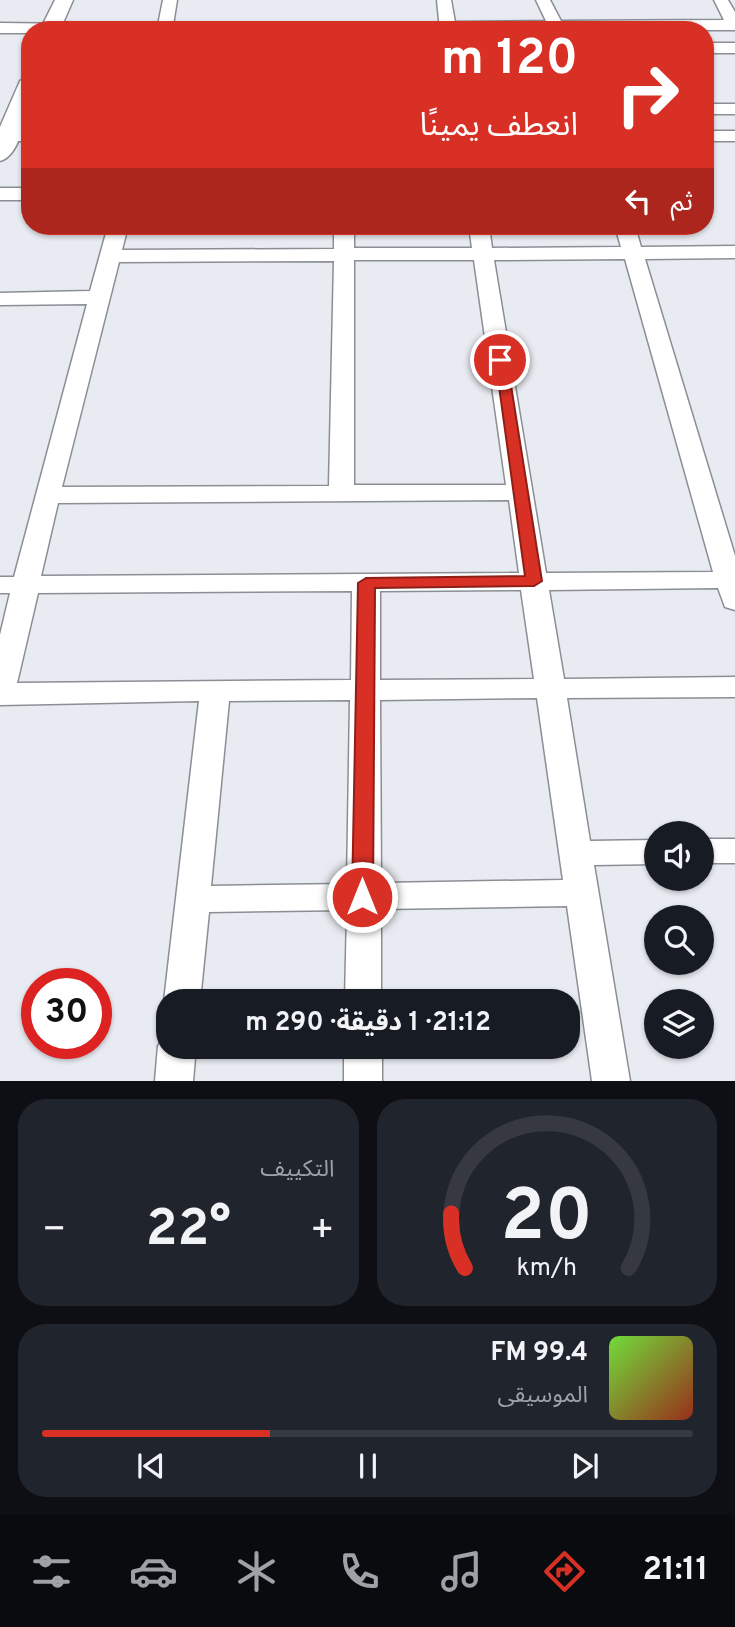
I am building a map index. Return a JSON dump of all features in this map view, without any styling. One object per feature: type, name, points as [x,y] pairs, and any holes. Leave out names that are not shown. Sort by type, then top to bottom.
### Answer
[{"type":"main road","points":[[55,21],[64,0]]},
{"type":"main road","points":[[2,142],[21,103]]},
{"type":"street","points":[[166,21],[170,0]]},
{"type":"street","points":[[444,0],[447,21]]},
{"type":"street","points":[[543,0],[554,21]]},
{"type":"street","points":[[714,24],[735,24],[721,0]]},
{"type":"street","points":[[0,28],[21,28]]},
{"type":"street","points":[[714,48],[735,48]]},
{"type":"street","points":[[714,109],[735,109]]},
{"type":"street","points":[[714,136],[735,136]]},
{"type":"street","points":[[2,142],[21,138]]},
{"type":"street","points":[[0,194],[21,194]]},
{"type":"street","points":[[116,235],[47,495],[13,585],[0,694],[364,688],[735,687]]},
{"type":"street","points":[[341,495],[344,235]]},
{"type":"street","points":[[480,235],[611,1081]]},
{"type":"street","points":[[13,585],[534,581],[733,587],[628,235]]},
{"type":"street","points":[[110,256],[735,252]]},
{"type":"street","points":[[0,299],[99,297]]},
{"type":"street","points":[[47,495],[520,492]]},
{"type":"street","points":[[363,989],[366,583]]},
{"type":"street","points":[[184,989],[215,692]]},
{"type":"street","points":[[714,851],[735,851]]},
{"type":"street","points":[[576,853],[644,852]]},
{"type":"street","points":[[194,899],[582,893]]},
{"type":"street","points":[[174,1081],[176,1059]]},
{"type":"street","points":[[363,1059],[363,1081]]},
{"type":"route","points":[[362,897],[366,583],[534,581],[500,360]]}]
